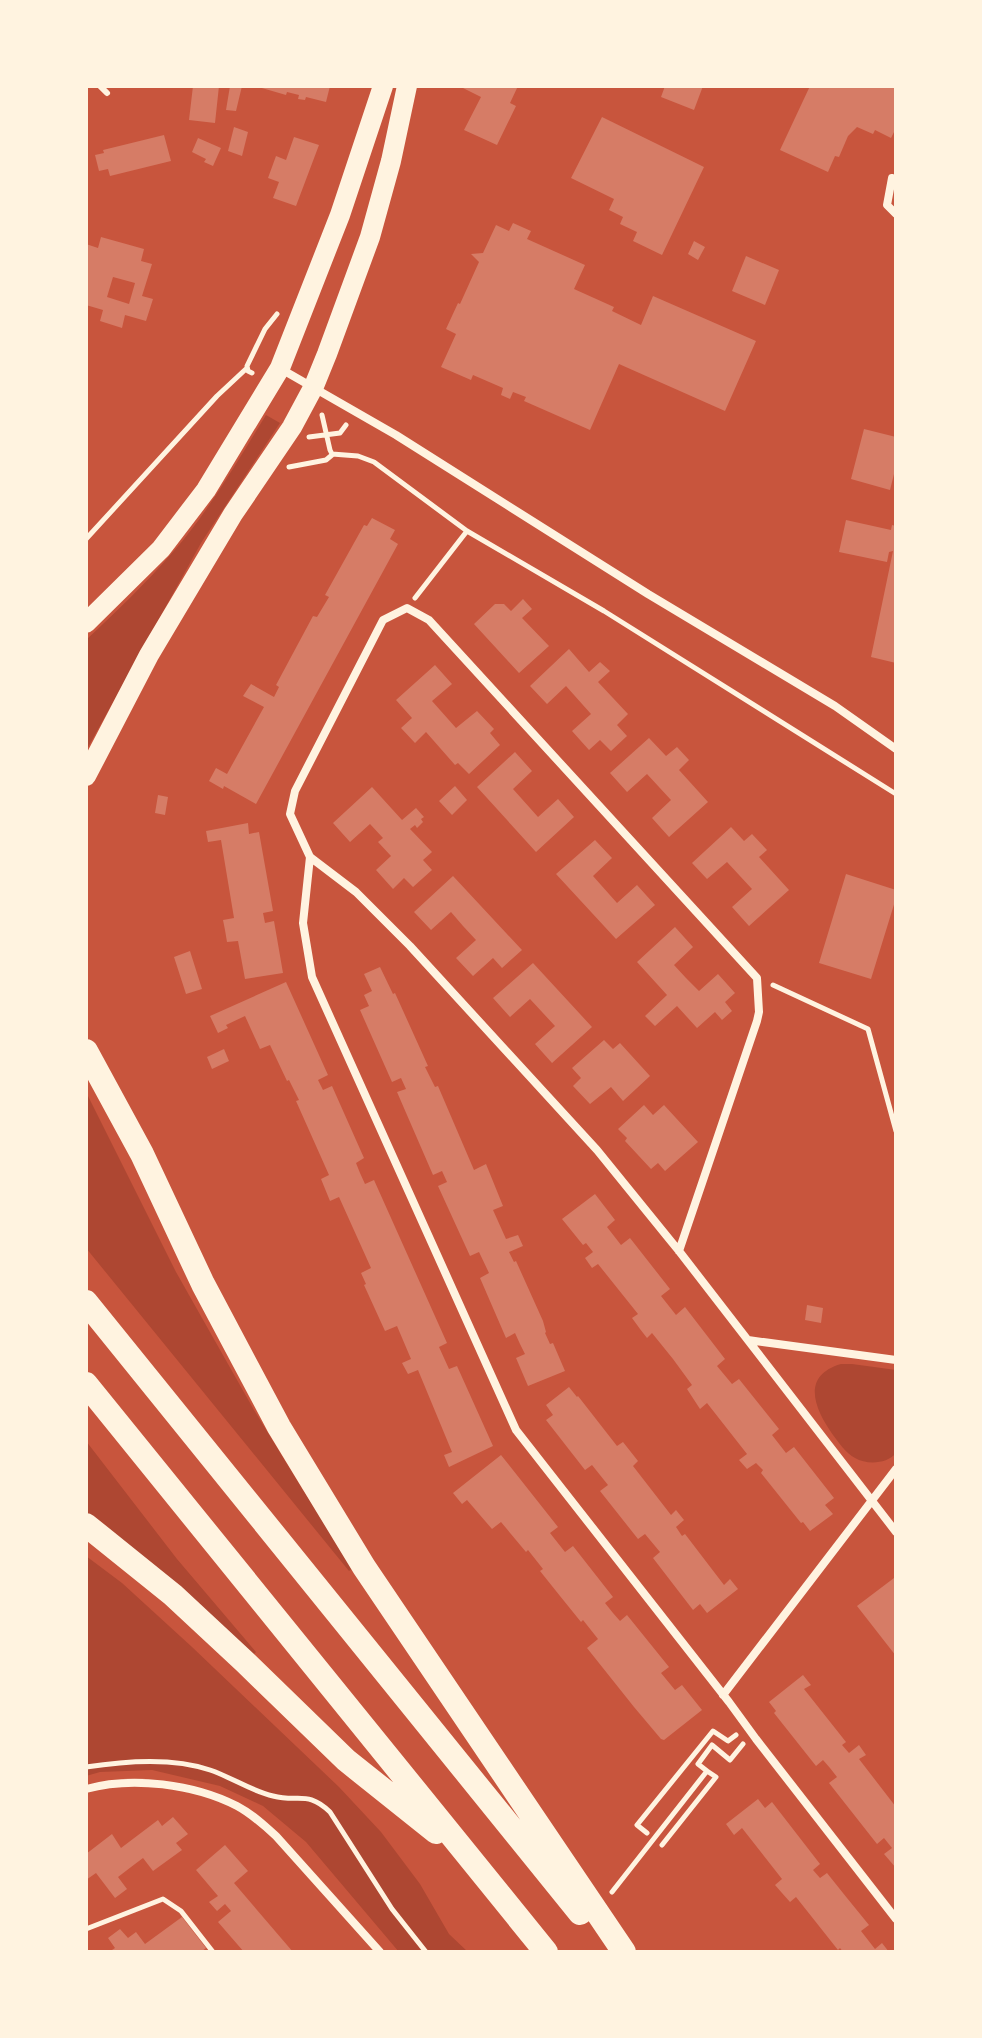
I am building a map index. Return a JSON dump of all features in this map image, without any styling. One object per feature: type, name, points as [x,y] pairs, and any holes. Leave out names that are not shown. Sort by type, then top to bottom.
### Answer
[{"type":"highway","points":[[86,1051],[142,1154],[203,1284],[287,1440],[364,1567],[624,1952]]},
{"type":"highway","points":[[86,1302],[612,1952]]},
{"type":"highway","points":[[86,1384],[546,1952]]},
{"type":"highway","points":[[86,1525],[173,1595],[346,1760],[472,1861]]},
{"type":"main road","points":[[86,623],[161,549],[206,490],[280,368],[340,215],[383,86]]},
{"type":"main road","points":[[86,776],[149,655],[233,514],[292,427],[314,386],[370,237],[407,86]]},
{"type":"street","points":[[892,178],[887,205],[896,214]]},
{"type":"street","points":[[280,368],[396,435],[648,594],[835,706],[896,749]]},
{"type":"street","points":[[679,1251],[757,1021],[757,978],[429,620],[407,608],[383,620],[295,791],[290,814],[310,857],[356,892],[410,946],[597,1150],[896,1532]]},
{"type":"street","points":[[310,857],[303,923],[312,977],[516,1430],[896,1919]]},
{"type":"street","points":[[748,1340],[896,1360]]},
{"type":"street","points":[[723,1695],[896,1469]]},
{"type":"street","points":[[86,1789],[129,1783],[169,1786],[235,1805],[276,1836],[380,1952]]},
{"type":"lane","points":[[100,86],[107,93]]},
{"type":"path","points":[[86,539],[217,396],[247,368]]},
{"type":"path","points":[[304,405],[323,415],[332,454]]},
{"type":"path","points":[[257,477],[326,460],[332,454],[358,456],[374,462],[467,531],[604,611],[896,794]]},
{"type":"path","points":[[407,608],[467,531]]},
{"type":"path","points":[[757,978],[868,1029],[896,1131]]},
{"type":"path","points":[[647,1833],[637,1825],[713,1731],[728,1741],[747,1727]]},
{"type":"path","points":[[662,1845],[716,1777],[698,1764],[712,1745],[730,1760],[744,1743]]},
{"type":"path","points":[[642,1855],[707,1771]]},
{"type":"path","points":[[86,1929],[163,1899],[181,1911],[213,1952]]},
{"type":"shaded area","points":[[266,415],[280,423],[201,543],[86,751],[86,640],[163,564],[199,520]]},
{"type":"shaded area","points":[[86,1092],[176,1272],[254,1410],[355,1567],[349,1571],[86,1248]]},
{"type":"shaded area","points":[[841,1364],[896,1370],[896,1453],[892,1457],[882,1461],[860,1460],[843,1448],[826,1425],[817,1405],[816,1385],[828,1369]]},
{"type":"shaded area","points":[[86,1441],[177,1559],[256,1652],[252,1656],[86,1512]]},
{"type":"shaded area","points":[[86,1556],[122,1583],[339,1787],[381,1832],[420,1884],[449,1934],[468,1952],[399,1952],[306,1842],[263,1806],[220,1786],[152,1770],[100,1772],[86,1776]]},
{"type":"building","points":[[193,86],[219,86],[215,123],[189,120]]},
{"type":"building","points":[[230,86],[242,86],[236,111],[226,110]]},
{"type":"building","points":[[255,86],[330,86],[326,102],[306,97],[305,100],[298,99],[299,95],[287,92],[286,95]]},
{"type":"building","points":[[459,86],[518,86],[510,103],[516,106],[497,145],[464,130],[481,97]]},
{"type":"building","points":[[665,86],[703,86],[694,110],[661,97]]},
{"type":"building","points":[[810,86],[896,86],[896,128],[891,138],[875,130],[873,134],[857,127],[848,136],[839,157],[835,156],[828,172],[780,150]]},
{"type":"building","points":[[602,117],[704,167],[662,255],[633,241],[637,232],[620,224],[623,217],[609,210],[614,199],[571,178]]},
{"type":"building","points":[[234,127],[248,132],[242,156],[228,151]]},
{"type":"building","points":[[164,135],[171,161],[110,176],[108,169],[99,171],[95,155],[104,153],[103,150]]},
{"type":"building","points":[[294,137],[319,145],[296,206],[273,198],[279,182],[268,178],[276,156],[286,160]]},
{"type":"building","points":[[198,138],[221,148],[213,166],[192,152]]},
{"type":"building","points":[[513,223],[531,231],[527,239],[585,265],[574,289],[614,307],[612,311],[641,325],[653,296],[756,341],[725,411],[619,364],[590,430],[524,401],[526,397],[513,392],[510,399],[501,395],[503,388],[473,375],[471,380],[441,367],[456,334],[446,329],[479,262],[471,254],[483,253],[496,225],[509,231]]},
{"type":"building","points":[[101,237],[144,249],[141,261],[152,264],[142,296],[153,299],[146,321],[125,315],[122,328],[100,321],[103,310],[86,305],[86,244],[98,248]],"holes":[[[113,277],[135,283],[129,304],[107,297]]]},
{"type":"building","points":[[694,241],[705,247],[698,260],[688,254]]},
{"type":"building","points":[[746,256],[779,270],[765,305],[732,291]]},
{"type":"building","points":[[864,429],[896,437],[896,466],[890,490],[851,479]]},
{"type":"building","points":[[372,518],[395,530],[390,539],[398,544],[256,804],[209,781],[216,768],[227,774],[264,707],[243,696],[251,684],[274,697],[279,687],[276,685],[313,616],[317,617],[329,597],[325,595],[364,525],[367,526]]},
{"type":"building","points":[[846,520],[891,530],[892,525],[896,526],[896,663],[871,657],[893,551],[889,552],[887,562],[839,552]]},
{"type":"building","points":[[523,599],[532,609],[522,618],[549,646],[519,673],[474,624],[495,604],[504,604],[511,611]]},
{"type":"building","points":[[569,649],[589,672],[600,662],[610,671],[598,682],[628,714],[617,725],[627,736],[611,751],[600,740],[589,750],[572,731],[591,714],[566,686],[547,704],[530,686]]},
{"type":"building","points":[[435,665],[452,684],[432,701],[456,728],[477,711],[494,729],[490,733],[500,745],[469,774],[458,763],[455,765],[426,732],[415,743],[401,728],[412,718],[396,700]]},
{"type":"building","points":[[649,738],[666,756],[677,747],[689,760],[679,770],[708,802],[669,837],[652,818],[671,800],[647,774],[627,792],[610,773]]},
{"type":"building","points":[[515,752],[532,771],[513,789],[538,817],[558,799],[574,817],[536,852],[477,787]]},
{"type":"building","points":[[455,786],[467,800],[452,815],[439,801]]},
{"type":"building","points":[[372,787],[402,820],[416,808],[424,817],[417,828],[415,825],[410,829],[432,852],[423,860],[432,870],[413,887],[404,878],[393,889],[376,870],[391,856],[378,842],[383,838],[370,824],[350,842],[333,823]]},
{"type":"building","points":[[158,795],[168,797],[165,815],[155,813]]},
{"type":"building","points":[[248,823],[249,834],[259,832],[273,911],[263,913],[265,923],[274,921],[283,973],[245,979],[238,941],[227,942],[223,920],[234,918],[221,840],[208,842],[206,831]]},
{"type":"building","points":[[731,827],[744,841],[752,834],[767,850],[759,857],[789,890],[749,926],[732,907],[752,889],[727,862],[707,879],[692,863]]},
{"type":"building","points":[[595,840],[612,858],[593,876],[617,903],[637,885],[655,905],[616,939],[556,874]]},
{"type":"building","points":[[846,874],[896,890],[871,979],[819,963]]},
{"type":"building","points":[[453,876],[522,950],[502,968],[493,958],[473,976],[456,958],[476,940],[451,912],[431,930],[414,912]]},
{"type":"building","points":[[675,927],[693,947],[674,965],[699,991],[718,974],[735,993],[725,1002],[732,1011],[722,1020],[715,1012],[697,1028],[677,1006],[655,1026],[645,1016],[667,995],[637,962]]},
{"type":"building","points":[[190,951],[202,989],[186,994],[174,957]]},
{"type":"building","points":[[533,963],[592,1027],[552,1063],[535,1044],[555,1026],[530,999],[510,1017],[493,998]]},
{"type":"building","points":[[380,967],[395,993],[428,1066],[425,1067],[435,1087],[438,1086],[474,1170],[486,1164],[503,1206],[493,1210],[506,1239],[518,1235],[523,1246],[509,1252],[516,1261],[543,1321],[545,1333],[550,1344],[553,1343],[565,1371],[528,1386],[516,1358],[525,1354],[515,1333],[506,1338],[480,1278],[489,1273],[479,1252],[470,1256],[438,1186],[447,1182],[442,1171],[433,1175],[397,1092],[406,1089],[401,1078],[392,1082],[360,1010],[369,1006],[364,995],[372,991],[364,974]]},
{"type":"building","points":[[286,982],[328,1075],[318,1080],[323,1090],[332,1086],[364,1158],[356,1163],[360,1173],[365,1184],[374,1180],[447,1343],[439,1347],[449,1369],[457,1366],[493,1446],[449,1467],[444,1455],[452,1452],[418,1370],[408,1374],[402,1363],[411,1359],[397,1326],[385,1331],[364,1285],[361,1273],[371,1268],[339,1197],[330,1201],[321,1179],[329,1175],[289,1080],[270,1045],[260,1049],[245,1016],[226,1025],[228,1028],[218,1033],[210,1016]]},
{"type":"building","points":[[604,1040],[613,1049],[620,1043],[650,1076],[623,1101],[611,1087],[590,1104],[573,1086],[581,1078],[572,1068]]},
{"type":"building","points":[[224,1049],[229,1061],[212,1069],[207,1057]]},
{"type":"building","points":[[644,1105],[653,1115],[664,1105],[698,1142],[665,1171],[658,1163],[651,1169],[618,1129]]},
{"type":"building","points":[[595,1194],[615,1220],[607,1227],[621,1245],[630,1238],[670,1289],[661,1296],[676,1315],[685,1307],[725,1359],[717,1366],[732,1384],[739,1379],[779,1429],[772,1435],[786,1453],[794,1447],[834,1498],[825,1505],[833,1514],[810,1531],[756,1463],[747,1469],[739,1460],[747,1454],[707,1403],[700,1409],[687,1389],[692,1385],[673,1359],[652,1333],[647,1338],[632,1318],[638,1314],[598,1264],[592,1268],[585,1258],[593,1252],[586,1243],[583,1245],[562,1219]]},
{"type":"building","points":[[807,1305],[823,1308],[821,1323],[805,1320]]},
{"type":"building","points":[[569,1387],[617,1446],[623,1442],[638,1461],[633,1466],[671,1515],[676,1510],[684,1520],[676,1527],[682,1536],[685,1534],[724,1585],[730,1579],[738,1589],[707,1613],[700,1604],[693,1610],[653,1558],[660,1552],[645,1534],[638,1539],[600,1491],[608,1485],[592,1465],[585,1470],[546,1420],[553,1415],[546,1405]]},
{"type":"building","points":[[501,1455],[558,1527],[550,1533],[565,1552],[573,1546],[613,1597],[605,1603],[620,1621],[627,1615],[669,1667],[661,1673],[675,1690],[682,1685],[702,1710],[664,1740],[587,1648],[598,1639],[540,1571],[543,1569],[528,1550],[526,1552],[501,1522],[492,1529],[467,1500],[462,1504],[453,1493]]},
{"type":"building","points":[[894,1578],[896,1581],[896,1656],[857,1606]]},
{"type":"building","points":[[803,1675],[811,1685],[804,1689],[846,1742],[842,1745],[849,1753],[859,1745],[866,1755],[859,1759],[896,1807],[896,1868],[884,1854],[892,1848],[884,1838],[877,1844],[829,1783],[837,1777],[830,1768],[823,1760],[816,1766],[774,1713],[776,1711],[769,1702]]},
{"type":"building","points":[[758,1799],[765,1808],[772,1802],[820,1864],[813,1870],[820,1878],[827,1873],[869,1925],[861,1931],[875,1949],[882,1943],[889,1952],[838,1950],[796,1897],[790,1902],[775,1885],[782,1879],[742,1828],[734,1835],[726,1824]]},
{"type":"building","points":[[173,1817],[188,1834],[176,1843],[182,1850],[153,1871],[143,1858],[118,1877],[127,1889],[115,1898],[96,1873],[86,1880],[86,1854],[112,1834],[121,1848],[158,1820],[162,1826]]},
{"type":"building","points":[[225,1845],[248,1871],[234,1883],[293,1952],[244,1952],[218,1922],[231,1911],[225,1904],[217,1911],[209,1902],[218,1896],[196,1870]]},
{"type":"building","points":[[182,1917],[206,1948],[201,1952],[109,1952],[115,1948],[108,1938],[120,1929],[128,1938],[136,1932],[145,1944]]}]
